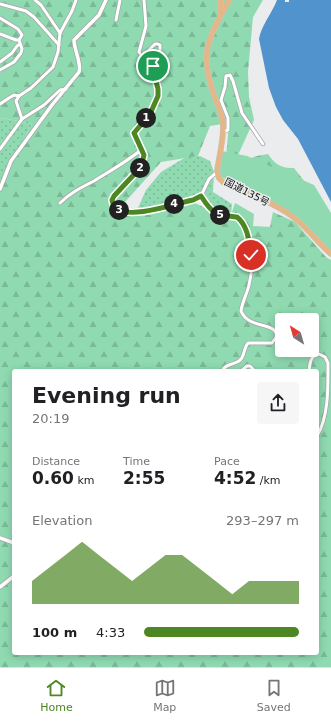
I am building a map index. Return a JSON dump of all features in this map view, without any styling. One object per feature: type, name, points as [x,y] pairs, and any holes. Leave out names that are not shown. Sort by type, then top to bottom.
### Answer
[{"type":"highway","name":"国道135号","points":[[221,0],[221,14]]},
{"type":"highway","name":"国道135号","points":[[229,0],[213,29],[207,49],[206,61],[207,72],[212,90],[223,122],[217,172],[219,178],[224,183],[284,210],[299,221],[331,254]]},
{"type":"street","points":[[35,0],[41,5],[60,33]]},
{"type":"street","points":[[0,104],[14,96],[19,96],[31,88],[53,67],[58,52],[60,33],[76,0]]},
{"type":"street","points":[[0,189],[11,161],[39,122],[79,72],[80,68],[74,48],[74,40],[99,14],[106,0]]},
{"type":"street","points":[[116,20],[120,0]]},
{"type":"street","points":[[144,0],[146,26],[139,52],[141,55],[144,55],[155,44],[158,44],[160,48],[153,69],[158,89],[158,96],[150,114],[134,133],[144,155],[141,167],[114,196],[112,200],[114,208],[122,211],[140,212],[193,200],[201,196],[209,179],[217,172]]},
{"type":"street","points":[[0,4],[26,10],[39,22],[59,45]]},
{"type":"street","points":[[0,18],[18,29],[22,35],[20,40],[22,52],[14,62],[0,70]]},
{"type":"street","points":[[0,34],[20,40]]},
{"type":"street","points":[[0,62],[12,53],[20,44]]},
{"type":"street","points":[[223,132],[228,130],[228,118],[221,100],[225,87],[226,76],[230,75],[242,113],[263,144]]},
{"type":"street","points":[[0,149],[22,119],[44,105],[60,90],[66,89]]},
{"type":"street","points":[[19,96],[17,104],[22,119]]},
{"type":"street","points":[[60,203],[70,194],[126,162],[141,150]]},
{"type":"street","points":[[201,196],[210,210],[219,216],[237,217],[245,226],[251,255],[251,269],[250,283],[241,311],[244,316],[253,323],[272,327],[277,332],[277,336],[272,343],[248,343],[245,346],[242,358],[225,366],[223,369]]},
{"type":"street","points":[[309,369],[312,358],[319,354],[325,357],[328,363],[326,401],[322,427],[319,432]]},
{"type":"street","points":[[243,369],[247,366],[250,366],[252,369]]},
{"type":"street","points":[[0,538],[12,542]]},
{"type":"street","points":[[0,587],[12,578]]},
{"type":"green space","points":[[0,0],[263,0],[253,17],[248,72],[249,97],[254,120],[233,166],[225,169],[229,123],[210,126],[198,156],[161,162],[117,211],[189,200],[219,215],[231,215],[235,203],[254,214],[253,226],[270,227],[273,212],[295,222],[326,257],[331,260],[331,667],[0,667],[0,184],[32,124],[3,118],[0,121]]},
{"type":"green space","points":[[3,118],[32,124],[0,184],[0,121]]},
{"type":"green space","points":[[222,151],[247,156],[314,185],[331,213],[331,252],[284,210],[235,185],[214,172]]},
{"type":"green space","points":[[268,154],[278,165],[285,168],[294,168],[305,182],[243,161]]},
{"type":"green space","points":[[200,156],[210,161],[214,172],[213,192],[232,204],[231,215],[221,215],[197,198],[138,208],[146,190],[161,172],[186,157]]},
{"type":"water","points":[[277,0],[285,0],[285,2],[289,2],[289,0],[331,0],[331,202],[298,139],[283,120],[276,107],[269,88],[259,39],[262,29]]},
{"type":"route","points":[[153,66],[159,93],[150,114],[134,133],[144,155],[141,167],[114,196],[112,200],[114,208],[122,211],[140,212],[193,200],[201,196],[207,208],[219,216],[237,217],[240,219],[247,231],[251,255]]}]
